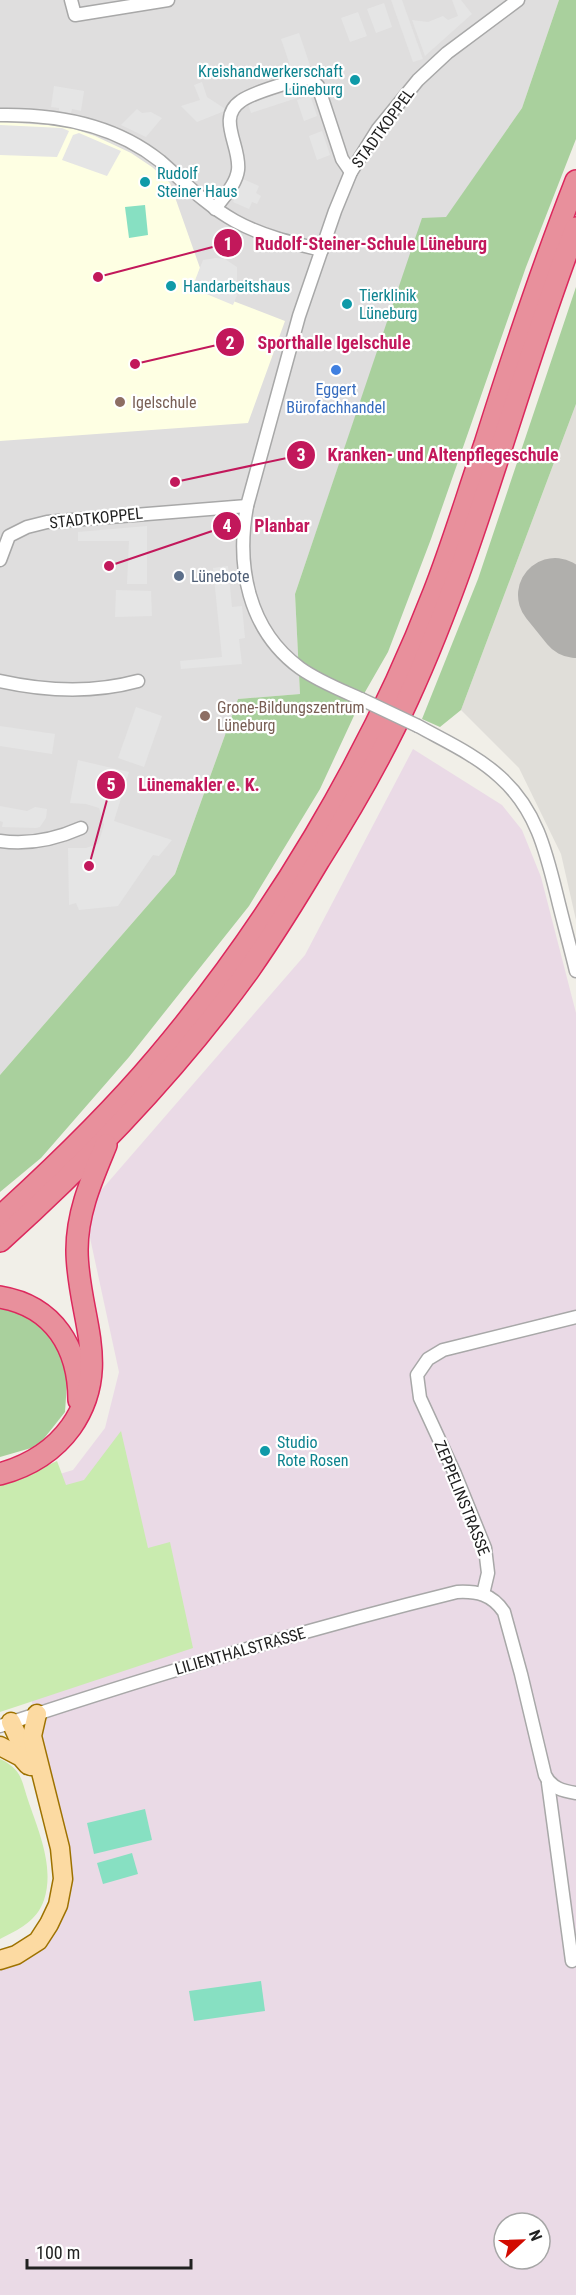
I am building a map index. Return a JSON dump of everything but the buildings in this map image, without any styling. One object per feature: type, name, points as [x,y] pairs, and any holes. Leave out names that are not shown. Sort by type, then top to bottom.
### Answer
[{"type":"highway","points":[[0,1217],[124,1095],[163,1051],[229,967],[326,816],[392,694],[434,592],[548,253],[576,181]]},
{"type":"highway","points":[[0,1241],[110,1135],[188,1047],[249,969],[368,778],[408,698],[449,601],[576,228]]},
{"type":"highway","points":[[0,1474],[42,1457],[64,1436],[87,1399],[92,1360],[79,1275],[78,1226],[92,1177],[110,1135]]},
{"type":"highway","points":[[0,1297],[28,1305],[55,1325],[65,1340],[76,1368],[80,1398],[79,1415]]},
{"type":"main road","points":[[0,1960],[16,1955],[38,1941],[58,1905],[63,1879],[60,1848],[32,1736],[37,1714]]},
{"type":"main road","points":[[6,1724],[33,1770],[49,1809]]},
{"type":"main road","points":[[0,1746],[21,1757],[33,1770]]},
{"type":"street","points":[[71,0],[75,15],[168,0]]},
{"type":"street","name":"STADTKOPPEL","points":[[518,0],[447,53],[418,81],[378,129],[351,172],[290,346],[247,506],[242,546],[246,582],[257,616],[267,635],[289,659],[307,673],[418,726],[476,758],[510,787],[529,811],[543,842],[576,972]]},
{"type":"street","points":[[215,209],[231,187],[238,171],[238,153],[229,122],[229,115],[233,108],[246,98],[301,78],[310,79],[318,86],[342,159],[351,172]]},
{"type":"street","points":[[0,114],[64,118],[115,134],[159,160],[215,209],[255,231],[322,250]]},
{"type":"street","name":"STADTKOPPEL","points":[[0,560],[9,536],[27,527],[47,522],[247,506]]},
{"type":"street","points":[[0,681],[45,688],[78,689],[114,687],[138,681]]},
{"type":"street","points":[[0,841],[39,842],[61,837],[81,828]]},
{"type":"street","name":"ZEPPELINSTRASSE","points":[[483,1594],[488,1573],[484,1548],[455,1474],[420,1398],[417,1375],[428,1359],[443,1350],[576,1317]]},
{"type":"street","name":"LILIENTHALSTRASSE","points":[[6,1724],[173,1671],[384,1610],[457,1592],[483,1594]]},
{"type":"street","points":[[483,1594],[498,1603],[509,1624],[548,1783],[572,1961]]},
{"type":"street","points":[[548,1783],[564,1791],[576,1793]]},
{"type":"shaded area","points":[[0,0],[559,0],[522,108],[446,218],[423,218],[295,594],[300,694],[238,699],[175,874],[0,1075]]},
{"type":"shaded area","points":[[391,0],[402,0],[423,59],[413,62]]},
{"type":"shaded area","points":[[452,0],[461,0],[472,14],[425,56],[412,20],[428,22],[443,16],[448,20],[458,16]]},
{"type":"shaded area","points":[[384,3],[392,27],[376,33],[367,9]]},
{"type":"shaded area","points":[[358,12],[367,36],[350,42],[341,18]]},
{"type":"shaded area","points":[[299,33],[312,71],[294,77],[281,39]]},
{"type":"shaded area","points":[[202,82],[207,97],[227,110],[197,122],[181,106],[200,100],[194,85]]},
{"type":"shaded area","points":[[54,86],[84,91],[81,111],[72,109],[71,113],[51,107]]},
{"type":"shaded area","points":[[294,89],[297,98],[251,113],[248,104]]},
{"type":"shaded area","points":[[310,95],[317,116],[304,121],[297,100]]},
{"type":"shaded area","points":[[137,109],[142,113],[151,112],[162,118],[146,137],[121,125]]},
{"type":"shaded area","points":[[0,122],[71,128],[95,136],[131,153],[152,167],[170,183],[200,268],[194,286],[285,321],[248,423],[0,441]]},
{"type":"shaded area","points":[[0,125],[62,128],[69,131],[57,157],[0,155]]},
{"type":"shaded area","points":[[322,131],[330,155],[317,160],[309,136]]},
{"type":"shaded area","points":[[79,133],[121,151],[107,176],[62,160],[73,135]]},
{"type":"shaded area","points":[[243,179],[259,186],[256,193],[261,196],[257,204],[252,202],[249,209],[233,202]]},
{"type":"shaded area","points":[[225,259],[237,267],[237,282],[240,288],[233,305],[192,288],[203,260]]},
{"type":"shaded area","points":[[576,404],[576,920],[561,854],[519,768],[461,710]]},
{"type":"shaded area","points":[[147,526],[147,584],[127,584],[129,541],[78,541],[78,532]]},
{"type":"shaded area","points":[[228,566],[232,607],[242,606],[245,638],[239,639],[242,664],[181,669],[180,661],[222,657],[213,568]]},
{"type":"shaded area","points":[[116,590],[151,591],[152,616],[115,617]]},
{"type":"shaded area","points":[[136,707],[162,716],[144,767],[118,758]]},
{"type":"shaded area","points":[[0,726],[55,734],[52,754],[0,746]]},
{"type":"shaded area","points":[[413,749],[502,805],[522,830],[541,877],[576,1013],[576,2295],[0,2295],[0,1968],[30,1957],[51,1934],[67,1904],[42,1745],[0,1565],[0,1492],[73,1470],[105,1428],[119,1372],[84,1210],[305,955]]},
{"type":"shaded area","points":[[78,760],[129,772],[114,821],[172,840],[159,856],[153,855],[118,906],[79,910],[76,903],[69,905],[68,848],[86,848],[98,844],[104,825],[99,808],[70,803]]},
{"type":"shaded area","points":[[0,806],[27,811],[35,807],[47,809],[46,818],[40,827],[36,828],[2,827]]},
{"type":"green space","points":[[559,0],[576,0],[576,139],[526,267],[431,539],[388,652],[365,692],[320,789],[249,906],[129,1057],[41,1158],[0,1192],[0,1075],[175,874],[238,699],[300,694],[295,594],[422,218],[446,217],[522,108]]},
{"type":"green space","points":[[145,205],[148,235],[129,238],[125,207]]},
{"type":"green space","points":[[576,287],[576,404],[461,710],[440,727],[422,719],[478,579]]},
{"type":"green space","points":[[0,1307],[22,1312],[49,1329],[63,1357],[67,1383],[65,1412],[38,1446],[0,1457]]},
{"type":"green space","points":[[121,1431],[148,1548],[170,1542],[193,1648],[0,1712],[0,1483],[25,1476],[57,1461],[66,1485],[84,1480]]},
{"type":"green space","points":[[0,1759],[8,1763],[21,1779],[44,1849],[48,1875],[44,1900],[37,1914],[20,1928],[0,1939]]},
{"type":"green space","points":[[145,1809],[152,1840],[94,1854],[87,1823]]},
{"type":"green space","points":[[132,1853],[138,1874],[103,1884],[97,1863]]},
{"type":"green space","points":[[261,1981],[265,2011],[194,2021],[189,1991]]},
{"type":"runway","points":[[555,595],[576,621]]},
{"type":"place","name":"Kreishandwerkerschaft Lüneburg","points":[[355,80]]},
{"type":"place","name":"Rudolf Steiner Haus","points":[[145,182]]},
{"type":"place","name":"Rudolf-Steiner-Schule Lüneburg","points":[[98,277]]},
{"type":"place","name":"Handarbeitshaus","points":[[171,286]]},
{"type":"place","name":"Tierklinik Lüneburg","points":[[347,304]]},
{"type":"place","name":"Sporthalle Igelschule","points":[[135,364]]},
{"type":"place","name":"Eggert Bürofachhandel","points":[[336,370]]},
{"type":"place","name":"Igelschule","points":[[120,402]]},
{"type":"place","name":"Kranken- und Altenpflegeschule","points":[[175,482]]},
{"type":"place","name":"Planbar","points":[[109,566]]},
{"type":"place","name":"Lünebote","points":[[179,576]]},
{"type":"place","name":"Grone-Bildungszentrum Lüneburg","points":[[205,716]]},
{"type":"place","name":"Lünemakler e. K.","points":[[89,866]]},
{"type":"place","name":"Studio Rote Rosen","points":[[265,1451]]}]
